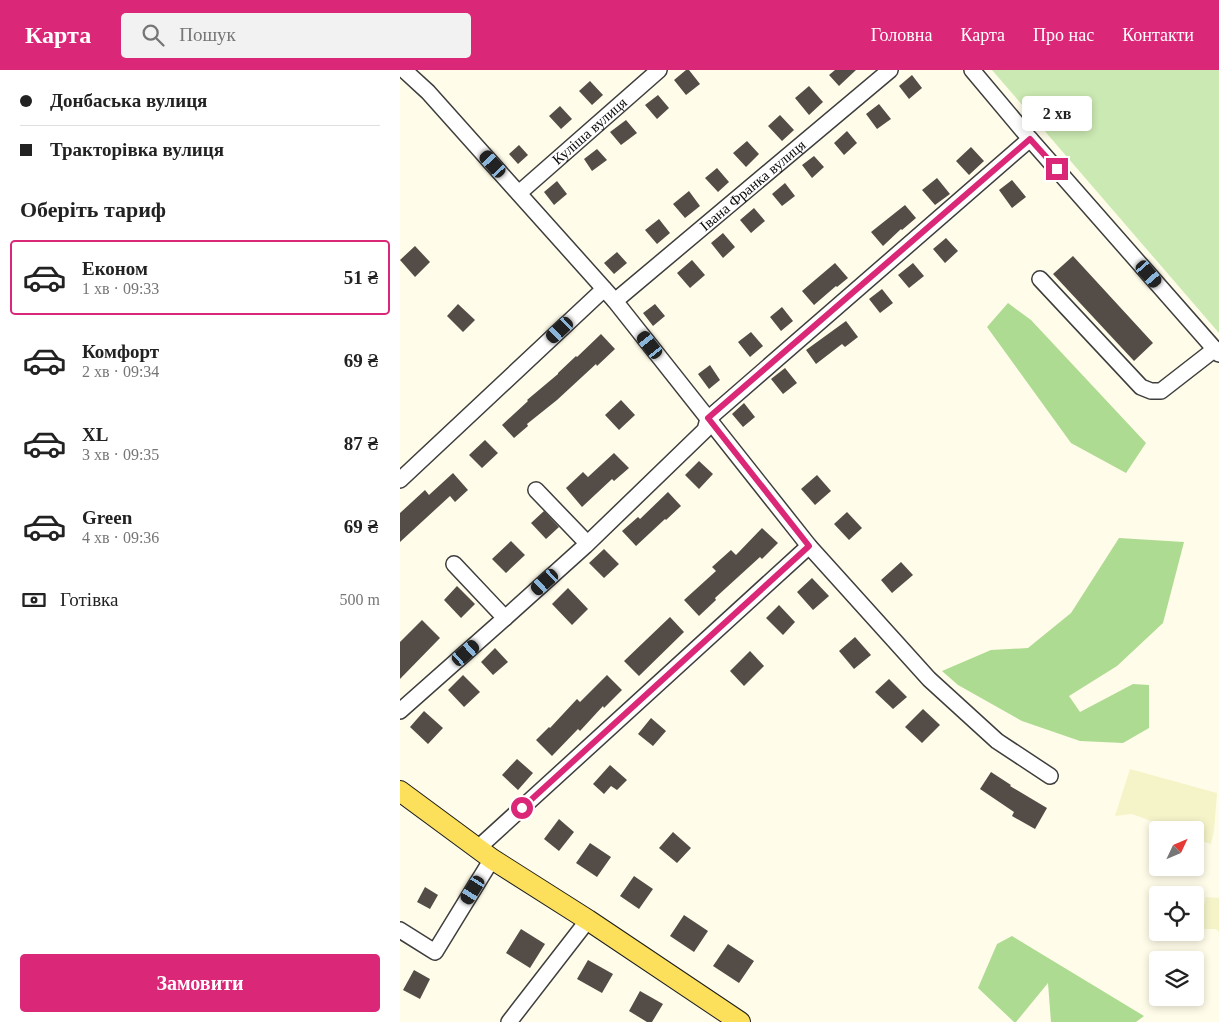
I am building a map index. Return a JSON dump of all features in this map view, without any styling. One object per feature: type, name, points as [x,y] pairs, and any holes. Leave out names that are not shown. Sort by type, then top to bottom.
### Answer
[{"type":"main road","points":[[400,792],[485,853],[740,1022]]},
{"type":"street","points":[[404,70],[428,92],[615,301],[809,546],[929,679],[997,741],[1050,776]]},
{"type":"street","name":"Куліша вулиця","points":[[519,193],[659,70]]},
{"type":"street","name":"Івана Франка вулиця","points":[[615,301],[890,70]]},
{"type":"street","points":[[972,70],[1030,139],[1217,351],[1161,391],[1151,391],[1141,387],[1040,279]]},
{"type":"street","points":[[400,711],[588,543],[705,430],[708,418],[1030,139]]},
{"type":"street","points":[[400,480],[604,289]]},
{"type":"street","points":[[536,490],[588,543]]},
{"type":"street","points":[[400,930],[435,952],[485,853],[809,546]]},
{"type":"street","points":[[454,564],[505,618]]},
{"type":"street","points":[[510,1022],[588,920]]},
{"type":"green space","points":[[992,70],[1219,70],[1219,333]]},
{"type":"green space","points":[[1008,303],[1031,320],[1146,443],[1126,473],[1071,443],[987,327]]},
{"type":"green space","points":[[1119,538],[1184,542],[1163,623],[1117,666],[1069,696],[1080,712],[1133,684],[1149,685],[1149,728],[1123,743],[1080,741],[1022,721],[958,685],[942,671],[991,650],[1028,648],[1071,613]]},
{"type":"green space","points":[[1130,769],[1217,793],[1211,844],[1204,842],[1204,821],[1150,821],[1132,814],[1115,816]]},
{"type":"green space","points":[[1206,897],[1219,898],[1219,932],[1216,929],[1204,929]]},
{"type":"green space","points":[[1012,936],[1144,1016],[1136,1022],[1051,1022],[1048,983],[1016,1022],[1014,1022],[978,988],[997,944]]},
{"type":"building","points":[[686,70],[689,70],[700,84],[686,95],[674,80]]},
{"type":"building","points":[[835,70],[856,70],[839,86],[829,75]]},
{"type":"building","points":[[912,75],[922,88],[909,99],[899,86]]},
{"type":"building","points":[[590,81],[603,95],[592,105],[579,91]]},
{"type":"building","points":[[809,86],[823,102],[809,115],[795,98]]},
{"type":"building","points":[[658,95],[669,108],[657,119],[645,105]]},
{"type":"building","points":[[879,104],[891,119],[877,129],[866,114]]},
{"type":"building","points":[[560,106],[572,119],[561,129],[549,116]]},
{"type":"building","points":[[780,115],[794,130],[782,141],[768,126]]},
{"type":"building","points":[[626,120],[637,133],[621,145],[610,132]]},
{"type":"building","points":[[847,131],[857,143],[844,155],[834,143]]},
{"type":"building","points":[[747,141],[759,154],[746,167],[733,153]]},
{"type":"building","points":[[519,145],[528,155],[518,164],[509,154]]},
{"type":"building","points":[[971,147],[984,161],[969,175],[956,161]]},
{"type":"building","points":[[597,149],[607,160],[592,171],[584,159]]},
{"type":"building","points":[[814,156],[824,167],[812,178],[802,165]]},
{"type":"building","points":[[717,168],[729,182],[718,192],[705,178]]},
{"type":"building","points":[[937,178],[950,194],[935,205],[922,190]]},
{"type":"building","points":[[1012,180],[1026,197],[1012,208],[999,190]]},
{"type":"building","points":[[557,181],[567,194],[554,205],[544,192]]},
{"type":"building","points":[[785,183],[795,196],[782,206],[772,194]]},
{"type":"building","points":[[689,191],[700,206],[685,218],[673,204]]},
{"type":"building","points":[[905,205],[916,218],[883,246],[871,232]]},
{"type":"building","points":[[754,208],[765,221],[751,233],[740,220]]},
{"type":"building","points":[[659,219],[670,233],[657,244],[645,230]]},
{"type":"building","points":[[723,233],[735,247],[723,258],[711,243]]},
{"type":"building","points":[[946,238],[958,251],[945,263],[933,249]]},
{"type":"building","points":[[415,246],[430,262],[415,277],[400,260]]},
{"type":"building","points":[[617,252],[627,263],[614,274],[604,263]]},
{"type":"building","points":[[1073,256],[1153,343],[1134,361],[1053,274]]},
{"type":"building","points":[[692,260],[705,275],[690,288],[677,273]]},
{"type":"building","points":[[835,263],[848,278],[814,305],[802,291]]},
{"type":"building","points":[[913,263],[924,276],[909,288],[898,275]]},
{"type":"building","points":[[882,289],[893,303],[880,313],[869,299]]},
{"type":"building","points":[[458,304],[475,320],[463,332],[447,316]]},
{"type":"building","points":[[655,304],[665,316],[653,326],[643,313]]},
{"type":"building","points":[[782,307],[793,321],[781,331],[770,317]]},
{"type":"building","points":[[846,321],[858,337],[845,347],[842,344],[816,364],[806,350]]},
{"type":"building","points":[[751,332],[763,346],[750,357],[738,342]]},
{"type":"building","points":[[601,334],[615,349],[527,424],[528,426],[514,438],[502,425]]},
{"type":"building","points":[[710,365],[720,380],[709,389],[698,374]]},
{"type":"building","points":[[785,368],[797,383],[783,394],[771,379]]},
{"type":"building","points":[[621,400],[635,415],[619,430],[605,415]]},
{"type":"building","points":[[744,403],[755,417],[743,427],[732,414]]},
{"type":"building","points":[[485,440],[498,453],[482,468],[469,455]]},
{"type":"building","points":[[614,453],[629,468],[614,481],[612,479],[582,507],[566,488],[583,472],[588,477]]},
{"type":"building","points":[[699,461],[713,474],[699,489],[685,475]]},
{"type":"building","points":[[453,473],[468,490],[455,502],[450,496],[400,542],[400,513],[425,490],[429,495]]},
{"type":"building","points":[[817,475],[831,491],[815,505],[801,489]]},
{"type":"building","points":[[668,492],[681,506],[636,546],[622,531],[638,517],[640,519]]},
{"type":"building","points":[[544,511],[559,527],[546,539],[531,523]]},
{"type":"building","points":[[847,512],[862,528],[849,540],[834,524]]},
{"type":"building","points":[[762,528],[778,543],[762,559],[760,557],[715,598],[716,600],[699,616],[684,600],[716,571],[712,567],[731,550],[736,555]]},
{"type":"building","points":[[511,541],[525,555],[506,573],[492,559]]},
{"type":"building","points":[[604,549],[619,564],[604,578],[589,563]]},
{"type":"building","points":[[901,562],[913,575],[892,593],[881,580]]},
{"type":"building","points":[[812,578],[829,596],[813,610],[797,592]]},
{"type":"building","points":[[457,586],[475,604],[461,618],[444,600]]},
{"type":"building","points":[[568,588],[588,609],[572,625],[552,604]]},
{"type":"building","points":[[779,605],[795,622],[783,635],[766,618]]},
{"type":"building","points":[[670,617],[684,632],[639,676],[624,661]]},
{"type":"building","points":[[422,620],[440,638],[400,679],[400,642]]},
{"type":"building","points":[[855,637],[871,655],[854,669],[839,651]]},
{"type":"building","points":[[495,648],[508,662],[493,675],[481,662]]},
{"type":"building","points":[[750,651],[764,666],[744,686],[730,671]]},
{"type":"building","points":[[463,675],[480,692],[464,707],[448,690]]},
{"type":"building","points":[[607,675],[622,690],[604,708],[603,706],[580,731],[578,729],[552,756],[536,740],[577,699],[580,702]]},
{"type":"building","points":[[889,679],[907,697],[893,709],[875,692]]},
{"type":"building","points":[[923,709],[940,725],[922,743],[905,727]]},
{"type":"building","points":[[424,711],[443,728],[428,744],[410,727]]},
{"type":"building","points":[[651,718],[666,731],[653,746],[638,734]]},
{"type":"building","points":[[517,759],[533,773],[518,790],[502,775]]},
{"type":"building","points":[[610,765],[627,780],[617,790],[611,786],[604,794],[593,784]]},
{"type":"building","points":[[991,772],[1010,786],[1047,808],[1035,829],[1012,816],[1014,812],[980,789]]},
{"type":"building","points":[[559,819],[574,832],[559,851],[544,839]]},
{"type":"building","points":[[673,832],[691,848],[677,863],[659,848]]},
{"type":"building","points":[[590,843],[611,857],[597,877],[576,863]]},
{"type":"building","points":[[634,876],[653,889],[639,909],[620,896]]},
{"type":"building","points":[[425,887],[438,895],[430,909],[417,902]]},
{"type":"building","points":[[684,915],[708,931],[694,952],[670,936]]},
{"type":"building","points":[[521,929],[545,944],[530,968],[506,953]]},
{"type":"building","points":[[728,944],[754,961],[739,983],[713,966]]},
{"type":"building","points":[[588,960],[613,974],[602,993],[577,979]]},
{"type":"building","points":[[414,970],[430,979],[420,999],[403,990]]},
{"type":"building","points":[[640,991],[663,1004],[652,1022],[647,1022],[629,1011]]},
{"type":"route","points":[[522,808],[809,546],[708,418],[1030,139],[1057,169]]}]
